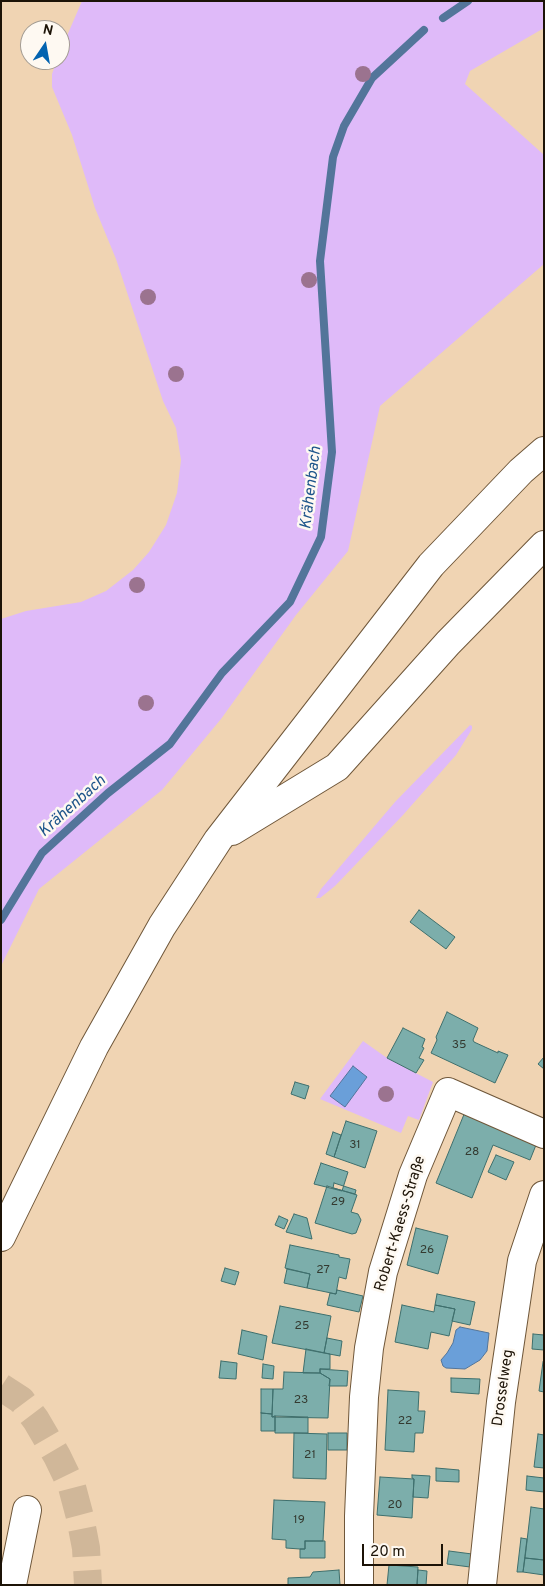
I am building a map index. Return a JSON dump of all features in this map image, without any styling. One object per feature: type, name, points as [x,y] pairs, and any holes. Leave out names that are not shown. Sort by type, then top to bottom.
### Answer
[{"type":"main road","points":[[1,1237],[94,1047],[162,926],[218,840],[431,565],[521,471],[544,450]]},
{"type":"main road","points":[[218,840],[337,767],[448,643],[544,545]]},
{"type":"main road","name":"Robert-Kaess-Straße","points":[[358,1585],[364,1397],[369,1348],[383,1272],[413,1175],[448,1092],[544,1134]]},
{"type":"main road","name":"Drosselweg","points":[[482,1585],[501,1402],[522,1261],[544,1195]]},
{"type":"main road","points":[[12,1585],[27,1510]]},
{"type":"shaded area","points":[[82,1],[544,1],[544,28],[470,71],[465,84],[544,155],[544,264],[380,406],[348,551],[296,615],[221,719],[162,790],[39,889],[1,966],[1,619],[26,611],[81,602],[106,591],[133,570],[149,552],[166,525],[177,493],[181,460],[176,428],[163,401],[116,259],[95,208],[72,135],[52,87],[53,70],[70,70],[70,29]]},
{"type":"shaded area","points":[[470,725],[472,729],[456,755],[403,815],[335,886],[320,898],[316,898],[321,889],[395,802]]},
{"type":"shaded area","points":[[363,1041],[387,1058],[433,1082],[419,1120],[408,1116],[401,1133],[320,1099]]},
{"type":"water","points":[[353,1066],[367,1077],[345,1107],[330,1096]]},
{"type":"water","points":[[460,1327],[489,1333],[487,1351],[480,1360],[465,1369],[446,1368],[441,1360],[453,1343],[456,1330]]},
{"type":"building","points":[[419,910],[455,937],[446,949],[410,922]]},
{"type":"building","points":[[447,1012],[478,1028],[473,1040],[474,1042],[498,1053],[498,1051],[508,1055],[495,1083],[431,1053]]},
{"type":"building","points":[[403,1028],[425,1039],[422,1047],[424,1048],[419,1058],[424,1060],[416,1073],[387,1058]]},
{"type":"building","points":[[544,1057],[544,1069],[538,1064]]},
{"type":"building","points":[[295,1082],[309,1086],[305,1099],[291,1094]]},
{"type":"building","points":[[465,1112],[501,1126],[500,1130],[536,1145],[530,1160],[493,1145],[472,1198],[436,1183]]},
{"type":"building","points":[[346,1121],[377,1131],[365,1168],[334,1157]]},
{"type":"building","points":[[333,1132],[341,1135],[334,1157],[326,1154]]},
{"type":"building","points":[[496,1155],[514,1162],[506,1180],[488,1172]]},
{"type":"building","points":[[321,1163],[348,1172],[342,1191],[314,1184]]},
{"type":"building","points":[[334,1183],[356,1190],[355,1194],[333,1188]]},
{"type":"building","points":[[327,1186],[357,1195],[351,1212],[358,1214],[361,1220],[356,1233],[352,1234],[315,1223]]},
{"type":"building","points":[[294,1214],[307,1218],[312,1239],[286,1232]]},
{"type":"building","points":[[279,1216],[288,1220],[284,1229],[275,1225]]},
{"type":"building","points":[[416,1228],[448,1236],[438,1274],[407,1265]]},
{"type":"building","points":[[290,1245],[350,1259],[346,1279],[339,1277],[336,1294],[307,1288],[310,1274],[285,1268]]},
{"type":"building","points":[[225,1268],[239,1272],[235,1285],[221,1281]]},
{"type":"building","points":[[287,1269],[310,1274],[307,1288],[284,1283]]},
{"type":"building","points":[[337,1290],[363,1296],[359,1312],[327,1305],[330,1293],[336,1294]]},
{"type":"building","points":[[437,1294],[475,1302],[470,1325],[452,1321],[455,1309],[435,1305]]},
{"type":"building","points":[[402,1305],[434,1312],[435,1305],[455,1309],[449,1336],[431,1332],[428,1349],[395,1342]]},
{"type":"building","points":[[280,1306],[331,1316],[324,1353],[272,1343]]},
{"type":"building","points":[[242,1330],[267,1336],[263,1360],[238,1354]]},
{"type":"building","points":[[533,1334],[544,1335],[544,1350],[532,1349]]},
{"type":"building","points":[[327,1338],[342,1341],[340,1356],[324,1353]]},
{"type":"building","points":[[306,1349],[330,1354],[330,1369],[320,1369],[320,1373],[303,1373]]},
{"type":"building","points":[[221,1361],[237,1363],[236,1379],[219,1378]]},
{"type":"building","points":[[544,1363],[544,1392],[539,1391]]},
{"type":"building","points":[[263,1364],[274,1366],[273,1379],[262,1378]]},
{"type":"building","points":[[320,1369],[348,1371],[347,1386],[329,1386],[330,1379],[320,1373]]},
{"type":"building","points":[[284,1372],[320,1373],[330,1379],[328,1418],[272,1417],[273,1389],[283,1389]]},
{"type":"building","points":[[451,1378],[480,1379],[479,1394],[451,1392]]},
{"type":"building","points":[[261,1389],[273,1389],[272,1414],[261,1413]]},
{"type":"building","points":[[388,1390],[419,1392],[418,1411],[425,1411],[423,1433],[415,1433],[414,1452],[385,1450]]},
{"type":"building","points":[[261,1413],[272,1414],[272,1417],[275,1416],[275,1431],[261,1431]]},
{"type":"building","points":[[275,1416],[308,1417],[308,1433],[275,1433]]},
{"type":"building","points":[[294,1433],[327,1434],[326,1479],[293,1478]]},
{"type":"building","points":[[328,1433],[347,1433],[347,1450],[328,1450]]},
{"type":"building","points":[[538,1434],[544,1435],[544,1468],[534,1467]]},
{"type":"building","points":[[436,1468],[459,1470],[459,1482],[436,1481]]},
{"type":"building","points":[[412,1475],[430,1476],[428,1498],[413,1497],[414,1479]]},
{"type":"building","points":[[527,1476],[544,1478],[544,1492],[526,1490]]},
{"type":"building","points":[[380,1477],[414,1479],[412,1518],[377,1515]]},
{"type":"building","points":[[274,1500],[325,1502],[323,1541],[305,1541],[305,1549],[300,1549],[286,1548],[286,1540],[272,1539]]},
{"type":"building","points":[[531,1507],[544,1509],[544,1560],[525,1558]]},
{"type":"building","points":[[521,1538],[527,1539],[523,1572],[517,1572]]},
{"type":"building","points":[[305,1541],[325,1541],[325,1558],[300,1558],[300,1549],[305,1549]]},
{"type":"building","points":[[449,1551],[472,1554],[470,1567],[447,1564]]},
{"type":"building","points":[[525,1558],[544,1560],[544,1575],[523,1572]]},
{"type":"building","points":[[389,1565],[418,1567],[417,1585],[387,1585]]},
{"type":"building","points":[[339,1570],[340,1585],[288,1585],[288,1578],[310,1577],[313,1572]]},
{"type":"building","points":[[418,1570],[427,1571],[426,1585],[417,1585]]},
{"type":"waterway","name":"Krähenbach","points":[[443,18],[468,1]]},
{"type":"waterway","name":"Krähenbach","points":[[1,920],[42,853],[108,793],[170,744],[222,673],[290,602],[321,537],[332,452],[320,261],[333,157],[344,126],[372,78],[424,30]]},
{"type":"tunnel","points":[[1,1387],[21,1400],[36,1420],[72,1487],[86,1548],[88,1585]]}]
